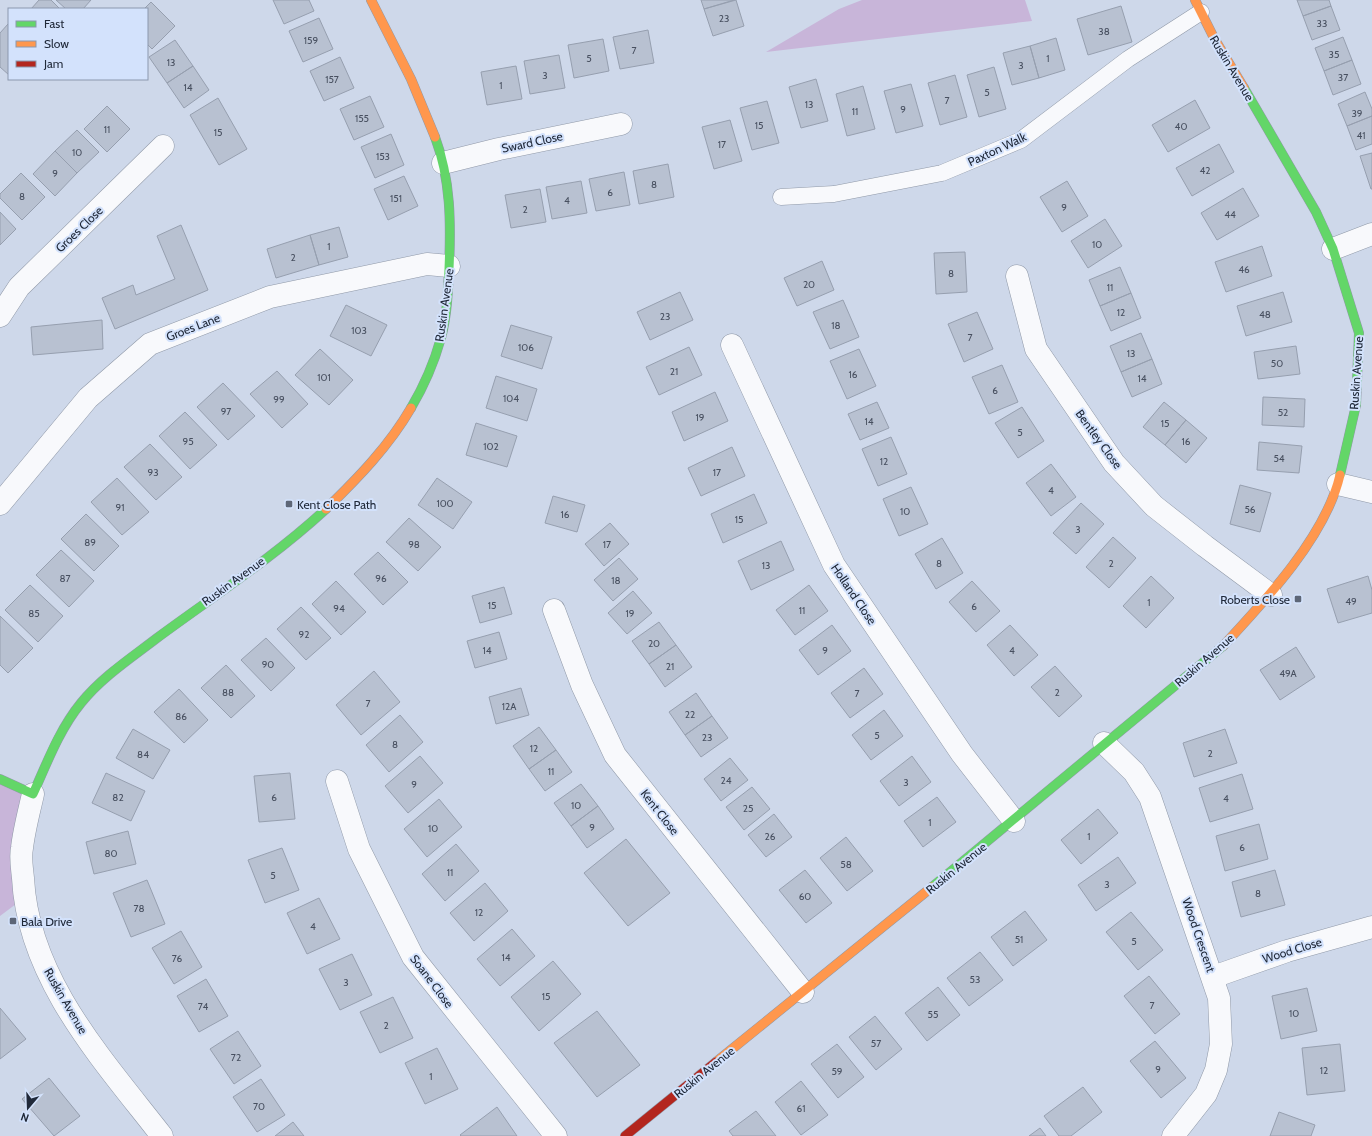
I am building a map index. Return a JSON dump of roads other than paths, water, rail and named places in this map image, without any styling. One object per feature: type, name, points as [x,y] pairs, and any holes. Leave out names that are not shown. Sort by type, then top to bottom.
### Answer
[{"type":"street","name":"Ruskin Avenue","points":[[162,1136],[86,1036],[49,976],[36,941],[24,898],[21,849],[33,794],[53,746],[82,703],[124,663],[301,530],[352,486],[381,453],[409,414],[432,368],[442,336],[450,266],[450,211],[444,163],[427,114],[371,0]]},
{"type":"street","name":"Ruskin Avenue","points":[[625,1136],[1014,821],[1104,743],[1220,649],[1272,595],[1319,526],[1338,484],[1356,404],[1359,333],[1333,249],[1312,205],[1266,124],[1214,38],[1198,6]]},
{"type":"street","name":"Sward Close","points":[[444,163],[499,149],[621,124]]},
{"type":"street","name":"Groes Close","points":[[0,316],[19,287],[163,146]]},
{"type":"street","points":[[1333,249],[1372,234]]},
{"type":"street","name":"Groes Lane","points":[[0,504],[88,398],[150,344],[270,297],[427,264],[450,266]]},
{"type":"street","name":"Bentley Close","points":[[1017,276],[1036,349],[1114,463],[1154,506],[1205,546],[1272,595]]},
{"type":"street","name":"Holland Close","points":[[732,345],[834,565],[962,754],[1014,821]]},
{"type":"street","points":[[1338,484],[1372,492]]},
{"type":"street","name":"Kent Close","points":[[554,610],[582,685],[615,755],[803,992]]},
{"type":"street","name":"Wood Crescent","points":[[1104,743],[1134,772],[1150,797],[1219,998],[1221,1044],[1216,1070],[1206,1094],[1173,1136]]},
{"type":"street","points":[[0,778],[33,794]]},
{"type":"street","name":"Soane Close","points":[[337,781],[359,848],[413,957],[556,1136]]},
{"type":"street","name":"Wood Close","points":[[1213,977],[1287,951],[1372,928]]},
{"type":"lane","name":"Paxton Walk","points":[[782,197],[834,194],[942,173],[1022,140],[1198,6]]},
{"type":"place","name":"Kent Close Path","points":[[289,504]]},
{"type":"place","name":"Roberts Close","points":[[1298,599]]},
{"type":"place","name":"Bala Drive","points":[[13,921]]}]
